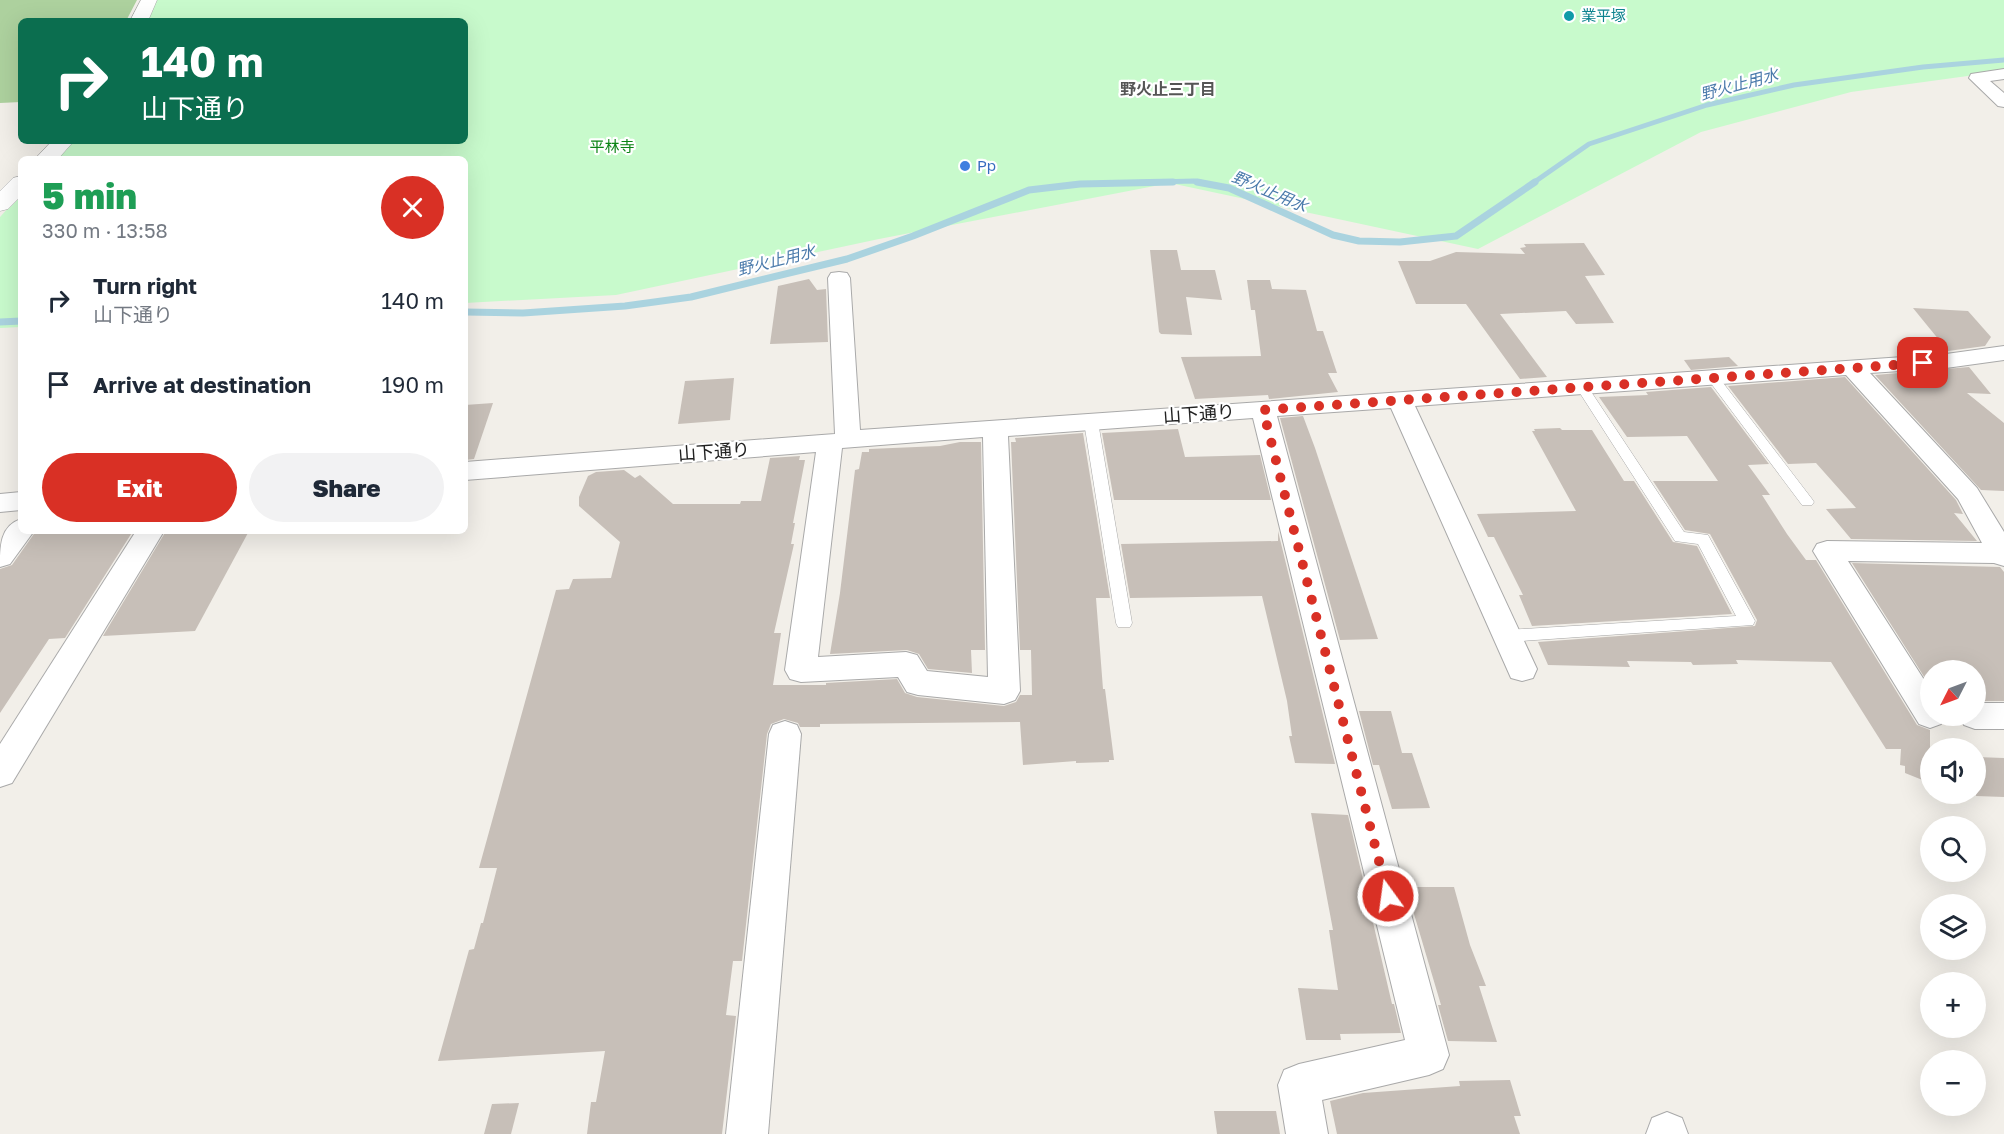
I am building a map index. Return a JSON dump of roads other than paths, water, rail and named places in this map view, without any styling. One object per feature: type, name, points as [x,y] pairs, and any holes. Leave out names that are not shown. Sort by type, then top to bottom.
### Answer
[{"type":"street","points":[[140,18],[149,0]]},
{"type":"street","points":[[2004,75],[1977,78],[2004,102]]},
{"type":"street","points":[[49,156],[61,144]]},
{"type":"street","points":[[0,204],[18,186]]},
{"type":"street","points":[[839,278],[839,441],[801,670],[906,664],[918,683],[1004,691],[995,428]]},
{"type":"street","name":"山下通り","points":[[468,471],[995,428],[2001,358]]},
{"type":"street","points":[[1852,368],[1968,494],[2003,555]]},
{"type":"street","points":[[1400,400],[1522,669]]},
{"type":"street","points":[[1263,410],[1429,1055],[1299,1085],[1307,1134]]},
{"type":"street","points":[[0,502],[18,501]]},
{"type":"street","points":[[0,557],[18,533]]},
{"type":"street","points":[[0,773],[148,534]]},
{"type":"street","points":[[1920,698],[1827,551],[2003,555]]},
{"type":"street","points":[[1986,716],[2004,716]]},
{"type":"street","points":[[747,1134],[785,734]]},
{"type":"lane","points":[[1713,378],[1807,502]]},
{"type":"lane","points":[[1507,636],[1747,621],[1703,539],[1680,537],[1582,387]]},
{"type":"lane","points":[[1091,422],[1124,623]]},
{"type":"waterway","name":"野火止用水","points":[[1533,183],[1589,144],[1707,105],[1794,85],[1923,67],[2004,60]]},
{"type":"waterway","name":"野火止用水","points":[[1116,183],[1194,181],[1204,183]]},
{"type":"waterway","name":"野火止用水","points":[[468,312],[523,313],[625,306],[691,297],[847,259],[913,236],[1029,190],[1080,184],[1173,182]]},
{"type":"waterway","name":"野火止用水","points":[[1197,182],[1229,188],[1333,235],[1359,241],[1400,242],[1456,236],[1535,182]]},
{"type":"waterway","name":"野火止用水","points":[[0,322],[18,321]]},
{"type":"place","name":"業平塚","points":[[1569,16]]},
{"type":"place","name":"Pp","points":[[965,166]]},
{"type":"district","name":"野火止三丁目","points":[[1168,89]]},
{"type":"park label","name":"平林寺","points":[[612,147]]}]
